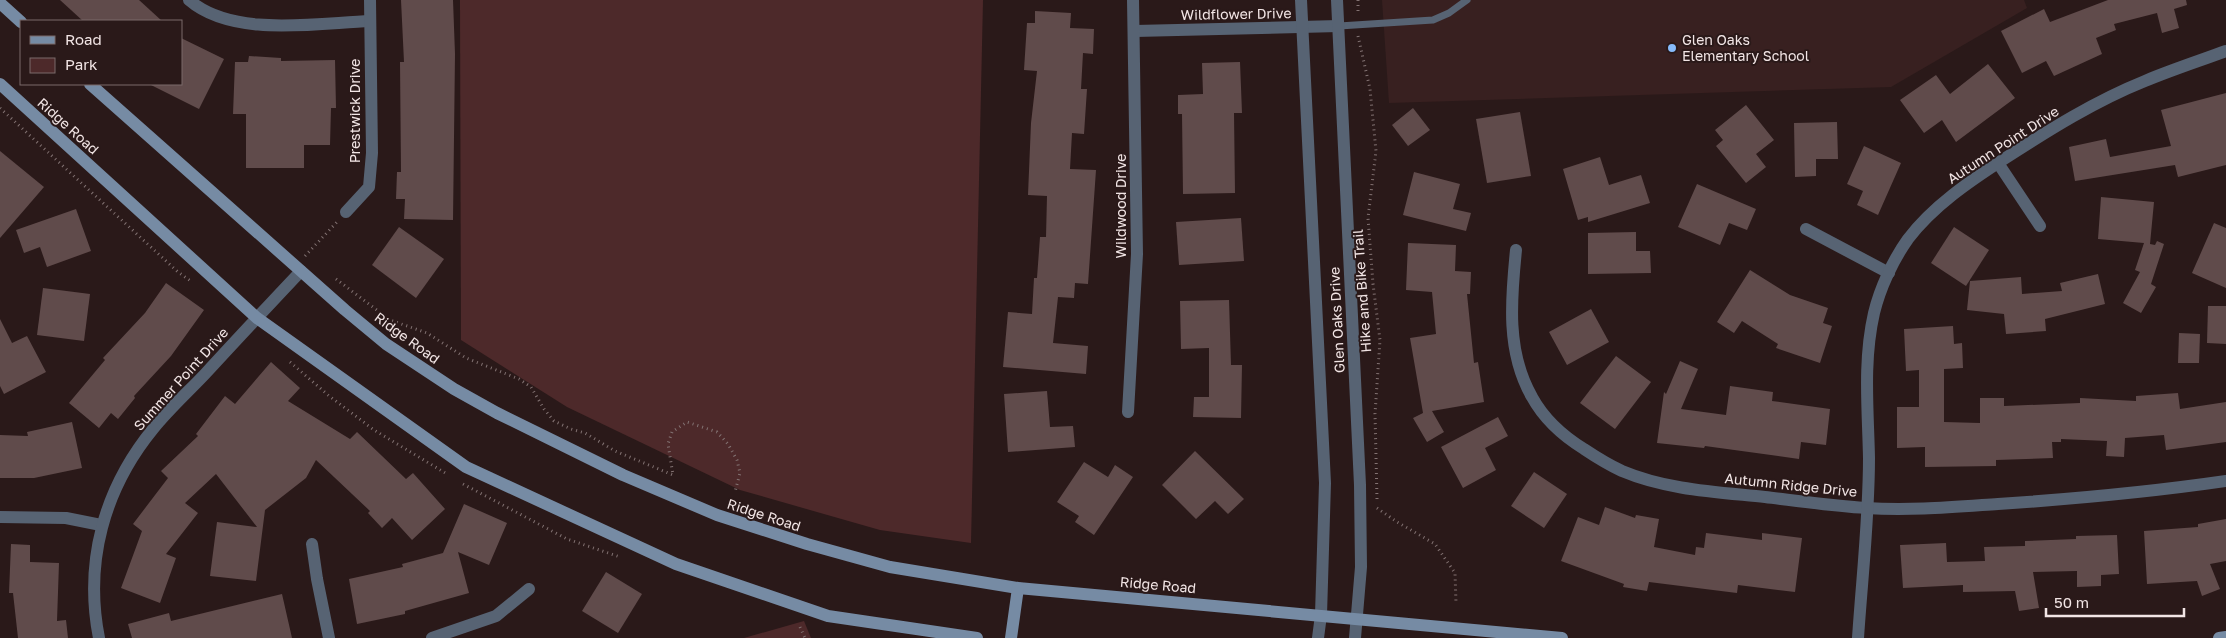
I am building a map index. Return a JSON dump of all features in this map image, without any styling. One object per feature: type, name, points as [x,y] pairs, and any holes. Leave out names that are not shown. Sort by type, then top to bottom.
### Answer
[{"type":"main road","points":[[0,3],[20,21]]},
{"type":"main road","name":"Ridge Road","points":[[0,84],[257,318],[466,467],[676,564],[828,616],[977,638]]},
{"type":"main road","name":"Ridge Road","points":[[91,85],[386,344],[497,413],[673,498],[717,516],[890,567],[1018,588],[1562,638]]},
{"type":"main road","points":[[1010,638],[1018,588]]},
{"type":"main road","points":[[2219,638],[2226,637]]},
{"type":"street","points":[[189,0],[214,15],[241,23],[262,26],[370,20]]},
{"type":"street","name":"Prestwick Drive","points":[[346,212],[369,187],[372,154],[370,0]]},
{"type":"street","name":"Wildwood Drive","points":[[1128,412],[1137,254],[1135,31],[1133,0]]},
{"type":"street","name":"Glen Oaks Drive","points":[[1301,0],[1325,482],[1321,615],[1318,638]]},
{"type":"street","name":"Glen Oaks Drive","points":[[1337,0],[1351,313],[1358,420],[1361,567],[1355,638]]},
{"type":"street","name":"Wildflower Drive","points":[[1135,31],[1338,26]]},
{"type":"street","name":"Autumn Point Drive","points":[[1858,638],[1869,457],[1866,370],[1875,311],[1889,273],[1908,240],[1922,223],[1976,177],[2043,134],[2114,95],[2144,81],[2226,52]]},
{"type":"street","points":[[1998,163],[2040,226]]},
{"type":"street","points":[[1806,229],[1889,273]]},
{"type":"street","name":"Autumn Ridge Drive","points":[[1516,250],[1512,294],[1512,332],[1520,372],[1532,397],[1556,428],[1573,442],[1622,471],[1649,481],[1686,488],[1867,508],[1938,508],[2069,499],[2164,490],[2226,481]]},
{"type":"street","name":"Summer Point Drive","points":[[99,638],[94,601],[95,569],[101,525],[108,505],[129,463],[153,429],[301,271]]},
{"type":"street","points":[[0,517],[66,518],[101,525]]},
{"type":"street","points":[[312,544],[316,579],[329,638]]},
{"type":"street","points":[[432,638],[496,616],[530,589]]},
{"type":"lane","points":[[1338,26],[1432,20],[1449,14],[1467,0]]},
{"type":"path","name":"Hike and Bike Trail","points":[[1358,0],[1358,39],[1370,89],[1376,151],[1368,218],[1380,340],[1375,414],[1378,481],[1377,509],[1435,544],[1455,573],[1456,603]]},
{"type":"path","points":[[313,262],[305,256],[346,212]]},
{"type":"path","points":[[328,273],[390,320],[427,333],[466,358],[519,379],[531,387],[544,410],[554,420],[571,429],[585,433],[615,451],[650,466],[673,475],[668,444],[672,432],[687,422],[717,432],[728,444],[737,460],[740,473],[735,492]]},
{"type":"path","points":[[800,627],[804,638]]},
{"type":"shaded area","name":"Glen Oaks Elementary School","points":[[1382,0],[2024,0],[2027,8],[1891,87],[1389,103]]},
{"type":"green space","points":[[460,0],[983,0],[971,543],[880,530],[740,490],[567,407],[461,340]]},
{"type":"green space","points":[[804,621],[811,638],[744,638]]},
{"type":"building","points":[[60,0],[139,0],[161,20],[82,20]]},
{"type":"building","points":[[401,0],[453,0],[455,54],[453,220],[404,219],[405,199],[396,199],[397,172],[401,172],[400,62],[404,62]]},
{"type":"building","points":[[2108,0],[2186,0],[2187,5],[2174,9],[2179,28],[2162,33],[2157,13],[2114,24],[2116,30],[2096,38],[2102,54],[2054,76],[2046,61],[2022,73],[2001,31],[2044,9],[2050,22]]},
{"type":"building","points":[[1035,11],[1071,13],[1070,28],[1094,29],[1093,54],[1083,53],[1081,89],[1087,89],[1084,134],[1072,133],[1070,169],[1096,170],[1088,284],[1075,283],[1074,298],[1058,297],[1053,343],[1088,346],[1086,374],[1003,367],[1008,312],[1032,314],[1034,278],[1037,278],[1040,237],[1046,237],[1047,196],[1028,195],[1031,123],[1037,71],[1024,70],[1027,23],[1035,23]]},
{"type":"building","points":[[182,38],[224,59],[199,109],[151,85],[182,85]]},
{"type":"building","points":[[249,56],[281,58],[281,61],[335,60],[336,108],[331,108],[330,145],[304,145],[304,168],[246,168],[246,114],[233,114],[235,62],[248,62]]},
{"type":"building","points":[[1240,62],[1242,113],[1234,113],[1235,193],[1183,194],[1182,114],[1178,114],[1178,95],[1203,94],[1202,63]]},
{"type":"building","points":[[1988,64],[2015,98],[1956,142],[1942,120],[1924,133],[1900,100],[1936,75],[1950,94]]},
{"type":"building","points":[[2226,93],[2226,165],[2178,177],[2175,165],[2075,181],[2069,147],[2106,139],[2110,157],[2171,146],[2161,110]]},
{"type":"building","points":[[1746,105],[1774,140],[1756,154],[1766,167],[1746,183],[1716,146],[1723,140],[1715,130]]},
{"type":"building","points":[[1413,108],[1430,130],[1408,146],[1392,125]]},
{"type":"building","points":[[1520,112],[1531,176],[1487,183],[1476,119]]},
{"type":"building","points":[[1837,122],[1838,159],[1816,159],[1816,176],[1795,177],[1794,123]]},
{"type":"building","points":[[1864,146],[1901,163],[1878,215],[1857,205],[1863,191],[1847,184]]},
{"type":"building","points":[[0,151],[44,187],[0,238]]},
{"type":"building","points":[[1600,157],[1609,185],[1641,175],[1650,203],[1588,222],[1588,217],[1578,220],[1563,169]]},
{"type":"building","points":[[1414,172],[1460,184],[1453,209],[1471,213],[1466,231],[1403,215]]},
{"type":"building","points":[[1697,184],[1756,209],[1747,230],[1729,223],[1720,245],[1678,227]]},
{"type":"building","points":[[2101,197],[2154,202],[2150,244],[2155,245],[2157,241],[2164,244],[2151,284],[2156,287],[2141,313],[2123,303],[2140,272],[2135,270],[2144,243],[2098,239]]},
{"type":"building","points":[[76,209],[91,251],[47,267],[40,247],[24,253],[16,230]]},
{"type":"building","points":[[1241,218],[1244,261],[1179,265],[1176,222]]},
{"type":"building","points":[[2214,223],[2226,228],[2226,288],[2192,273]]},
{"type":"building","points":[[399,227],[444,259],[416,298],[372,265]]},
{"type":"building","points":[[1954,227],[1989,250],[1966,286],[1931,263]]},
{"type":"building","points":[[1636,232],[1636,251],[1650,251],[1651,273],[1588,274],[1588,233]]},
{"type":"building","points":[[1408,243],[1456,245],[1455,271],[1471,272],[1470,294],[1467,294],[1474,363],[1478,362],[1484,402],[1432,411],[1444,432],[1427,442],[1413,418],[1423,413],[1410,338],[1436,334],[1432,292],[1406,290]]},
{"type":"building","points":[[1750,270],[1790,295],[1828,308],[1823,323],[1832,326],[1820,363],[1776,348],[1778,344],[1742,321],[1734,333],[1717,322]]},
{"type":"building","points":[[2098,274],[2105,304],[2045,319],[2046,331],[2006,334],[2004,314],[1967,310],[1970,281],[2021,277],[2022,294],[2062,291],[2060,283]]},
{"type":"building","points":[[166,283],[204,310],[171,356],[134,396],[135,398],[118,419],[111,413],[99,428],[69,403],[105,360],[103,358],[145,313]]},
{"type":"building","points":[[43,288],[90,294],[84,341],[37,335]]},
{"type":"building","points":[[1229,300],[1231,365],[1242,365],[1241,418],[1193,417],[1194,397],[1209,397],[1209,348],[1181,349],[1180,301]]},
{"type":"building","points":[[2208,306],[2226,306],[2226,344],[2207,343]]},
{"type":"building","points":[[1591,309],[1609,342],[1567,365],[1549,332]]},
{"type":"building","points":[[0,319],[12,343],[27,336],[46,372],[4,394],[0,386]]},
{"type":"building","points":[[1953,326],[1954,344],[1962,343],[1963,368],[1944,369],[1944,422],[1980,423],[1980,398],[2004,398],[2004,406],[2080,403],[2080,398],[2136,401],[2136,396],[2178,393],[2180,409],[2226,402],[2226,442],[2166,450],[2164,435],[2125,438],[2124,457],[2106,456],[2107,441],[2061,439],[2061,442],[2052,442],[2053,458],[1996,460],[1996,466],[1925,467],[1925,447],[1897,448],[1897,407],[1919,407],[1919,370],[1906,371],[1904,329]]},
{"type":"building","points":[[2179,333],[2200,334],[2199,363],[2178,363]]},
{"type":"building","points":[[1616,356],[1651,382],[1615,429],[1580,403]]},
{"type":"building","points":[[1680,361],[1698,369],[1681,409],[1726,415],[1730,386],[1773,392],[1772,401],[1830,409],[1826,445],[1801,442],[1799,459],[1705,446],[1704,448],[1657,443],[1664,392],[1666,394]]},
{"type":"building","points":[[271,362],[300,388],[288,401],[350,439],[357,432],[406,479],[413,473],[445,509],[412,540],[392,518],[382,528],[368,513],[370,511],[316,460],[306,478],[265,510],[256,581],[210,576],[217,522],[257,527],[216,474],[185,503],[198,513],[166,554],[176,558],[160,603],[121,588],[142,531],[133,524],[168,478],[161,471],[198,436],[196,434],[225,396],[235,404]]},
{"type":"building","points":[[1047,391],[1050,427],[1073,426],[1075,447],[1008,452],[1004,394]]},
{"type":"building","points":[[1498,417],[1508,436],[1485,448],[1496,470],[1463,488],[1441,447]]},
{"type":"building","points":[[72,422],[82,468],[34,478],[0,478],[0,435],[28,436],[27,432]]},
{"type":"building","points":[[1195,451],[1244,499],[1228,514],[1215,501],[1196,519],[1162,485]]},
{"type":"building","points":[[1084,462],[1108,477],[1115,465],[1133,477],[1094,535],[1075,522],[1079,516],[1057,502]]},
{"type":"building","points":[[1534,472],[1567,494],[1544,528],[1511,506]]},
{"type":"building","points":[[464,504],[507,523],[489,565],[458,552],[469,593],[405,611],[405,614],[357,624],[349,579],[403,567],[402,564],[443,553]]},
{"type":"building","points":[[1605,507],[1635,518],[1636,515],[1659,519],[1654,547],[1695,555],[1696,547],[1704,548],[1706,533],[1762,540],[1762,533],[1802,538],[1795,592],[1738,585],[1737,593],[1649,582],[1647,591],[1623,587],[1624,584],[1561,561],[1578,517],[1599,525]]},
{"type":"building","points":[[2226,519],[2226,561],[2210,564],[2220,589],[2202,596],[2197,581],[2147,584],[2144,531],[2198,527],[2198,524]]},
{"type":"building","points":[[2117,535],[2119,574],[2101,575],[2101,586],[2077,587],[2077,571],[2033,572],[2039,608],[2019,611],[2015,591],[1963,592],[1963,585],[1903,588],[1900,545],[1946,543],[1947,562],[1985,561],[1984,547],[2025,546],[2025,541],[2076,539],[2076,536]]},
{"type":"building","points":[[11,544],[30,545],[30,562],[59,563],[57,621],[66,620],[68,638],[18,638],[13,593],[9,593]]},
{"type":"building","points":[[606,572],[642,594],[618,633],[582,611]]},
{"type":"building","points":[[282,594],[292,638],[132,638],[128,624],[169,613],[171,621]]},
{"type":"place","name":"Glen Oaks Elementary School","points":[[1672,48]]}]
